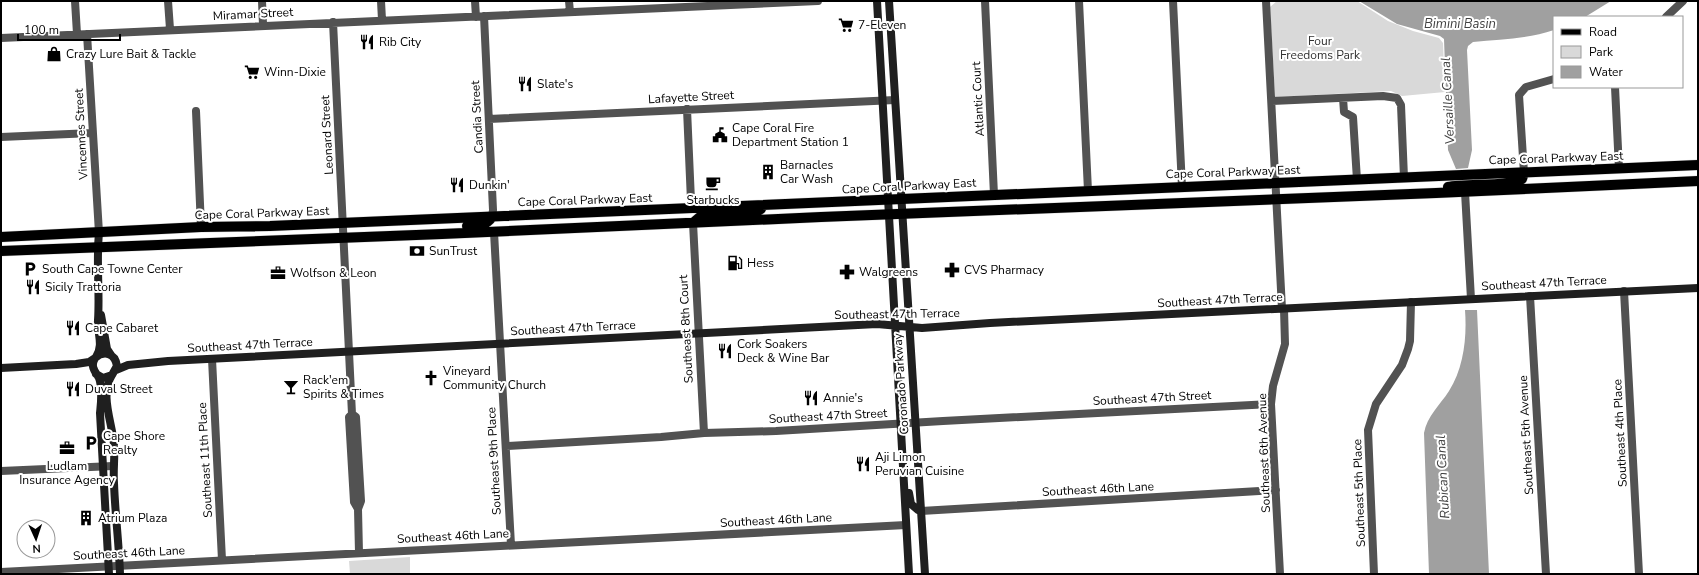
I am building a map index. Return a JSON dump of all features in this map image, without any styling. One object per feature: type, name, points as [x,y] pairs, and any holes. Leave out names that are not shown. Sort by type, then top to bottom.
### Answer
[{"type":"main road","name":"Cape Coral Parkway East","points":[[1,237],[201,227],[566,214],[1698,165]]},
{"type":"main road","points":[[1436,193],[1454,186],[1514,182],[1522,179],[1524,173]]},
{"type":"main road","points":[[1,251],[494,232],[888,214],[1466,192],[1698,181]]},
{"type":"main road","points":[[693,223],[701,216],[755,212],[768,205]]},
{"type":"main road","points":[[617,226],[625,222],[640,219],[676,218],[685,214],[690,208]]},
{"type":"main road","points":[[494,232],[497,227],[502,224],[556,220],[566,214]]},
{"type":"main road","points":[[420,235],[436,228],[479,226],[488,222],[492,217]]},
{"type":"street","points":[[75,1],[77,34]]},
{"type":"street","points":[[168,1],[170,30]]},
{"type":"street","points":[[262,1],[263,25]]},
{"type":"street","points":[[381,1],[382,20]]},
{"type":"street","name":"Candia Street","points":[[475,1],[480,17],[489,119],[493,210],[492,217]]},
{"type":"street","points":[[569,1],[570,12]]},
{"type":"street","name":"Miramar Street","points":[[1,38],[263,25],[480,17],[687,4],[818,1]]},
{"type":"street","name":"Coronado Parkway","points":[[877,1],[909,574]]},
{"type":"street","name":"Coronado Parkway","points":[[889,1],[916,423],[924,574]]},
{"type":"street","name":"Atlantic Court","points":[[985,1],[994,195]]},
{"type":"street","points":[[1079,1],[1088,191]]},
{"type":"street","points":[[1173,1],[1182,187]]},
{"type":"street","name":"Southeast 6th Avenue","points":[[1266,1],[1285,344],[1274,381],[1271,404],[1280,574]]},
{"type":"street","points":[[1667,16],[1683,1]]},
{"type":"street","name":"Leonard Street","points":[[333,22],[352,414],[356,417],[358,436],[361,501],[358,509],[359,553]]},
{"type":"street","name":"Vincennes Street","points":[[87,34],[99,233]]},
{"type":"street","points":[[1524,173],[1519,100],[1521,92],[1526,86],[1553,79]]},
{"type":"street","points":[[1615,88],[1619,169]]},
{"type":"street","points":[[1272,101],[1383,96],[1397,98],[1401,105],[1404,178]]},
{"type":"street","points":[[1343,98],[1344,112],[1353,117],[1357,180]]},
{"type":"street","name":"Lafayette Street","points":[[489,119],[895,100]]},
{"type":"street","points":[[687,109],[691,201],[690,208]]},
{"type":"street","points":[[196,110],[201,227]]},
{"type":"street","points":[[1,137],[92,133]]},
{"type":"street","points":[[1466,192],[1471,299]]},
{"type":"street","name":"Southeast 8th Court","points":[[693,223],[704,433]]},
{"type":"street","name":"Southeast 9th Place","points":[[494,232],[511,545]]},
{"type":"street","points":[[99,233],[100,310],[107,349],[116,362],[114,372],[107,384],[107,393],[108,415],[114,445],[113,466],[120,570]]},
{"type":"street","name":"Southeast 47th Terrace","points":[[114,372],[128,365],[168,361],[877,324],[922,328],[988,323],[1698,288]]},
{"type":"street","name":"Southeast 4th Place","points":[[1624,291],[1639,574]]},
{"type":"street","name":"Southeast 5th Avenue","points":[[1530,296],[1546,574]]},
{"type":"street","name":"Southeast 5th Place","points":[[1374,574],[1368,430],[1376,404],[1402,365],[1408,349],[1410,341],[1411,302]]},
{"type":"street","points":[[100,310],[98,325],[100,343],[92,367],[98,378],[100,388],[109,570]]},
{"type":"street","points":[[42,367],[82,363],[104,353],[113,356]]},
{"type":"street","name":"Southeast 47th Terrace","points":[[113,356],[122,360],[155,358],[168,361]]},
{"type":"street","name":"Southeast 11th Place","points":[[212,359],[222,560]]},
{"type":"street","points":[[1,368],[42,367],[58,369],[86,369],[103,378],[114,372]]},
{"type":"street","name":"Southeast 47th Street","points":[[506,446],[704,433],[769,432],[1271,404]]},
{"type":"street","points":[[1,471],[113,466]]},
{"type":"street","points":[[903,476],[908,482],[911,504],[921,511]]},
{"type":"street","name":"Southeast 46th Lane","points":[[921,511],[1276,490]]},
{"type":"street","name":"Southeast 46th Lane","points":[[1,572],[120,570],[222,560],[906,524]]},
{"type":"green space","name":"Four Freedoms Park","points":[[1277,1],[1357,1],[1388,21],[1413,31],[1439,38],[1443,43],[1445,92],[1402,96],[1391,91],[1275,97],[1270,7]]},
{"type":"green space","points":[[410,557],[410,574],[350,574],[349,561]]},
{"type":"water","name":"Bimini Basin","points":[[1359,1],[1611,1],[1587,16],[1553,16],[1553,30],[1524,37],[1473,42],[1468,46],[1472,150],[1468,168],[1456,169],[1448,150],[1444,39],[1440,36],[1397,24]]},
{"type":"water","name":"Rubican Canal","points":[[1465,310],[1477,310],[1489,574],[1429,574],[1424,433],[1428,421],[1449,391],[1458,372],[1465,341]]},
{"type":"place","name":"7-Eleven","points":[[846,25]]},
{"type":"place","name":"Rib City","points":[[367,42]]},
{"type":"place","name":"Crazy Lure Bait & Tackle","points":[[54,54]]},
{"type":"place","name":"Winn-Dixie","points":[[252,72]]},
{"type":"place","name":"Slate's","points":[[525,84]]},
{"type":"place","name":"Cape Coral Fire Department Station 1","points":[[720,135]]},
{"type":"place","name":"Barnacles Car Wash","points":[[768,172]]},
{"type":"place","name":"Starbucks","points":[[713,183]]},
{"type":"place","name":"Dunkin'","points":[[457,185]]},
{"type":"place","name":"SunTrust","points":[[417,251]]},
{"type":"place","name":"Hess","points":[[735,263]]},
{"type":"place","name":"South Cape Towne Center","points":[[30,269]]},
{"type":"place","name":"CVS Pharmacy","points":[[952,270]]},
{"type":"place","name":"Walgreens","points":[[847,272]]},
{"type":"place","name":"Wolfson & Leon","points":[[278,273]]},
{"type":"place","name":"Sicily Trattoria","points":[[33,287]]},
{"type":"place","name":"Cape Cabaret","points":[[73,328]]},
{"type":"place","name":"Cork Soakers Deck & Wine Bar","points":[[725,351]]},
{"type":"place","name":"Vineyard Community Church","points":[[431,378]]},
{"type":"place","name":"Rack'em Spirits & Times","points":[[291,387]]},
{"type":"place","name":"Duval Street","points":[[73,389]]},
{"type":"place","name":"Annie's","points":[[811,398]]},
{"type":"place","name":"Cape Shore Realty","points":[[91,443]]},
{"type":"place","name":"Ludlam Insurance Agency","points":[[67,448]]},
{"type":"place","name":"Aji Limon Peruvian Cuisine","points":[[863,464]]},
{"type":"place","name":"Atrium Plaza","points":[[86,518]]},
{"type":"water label","name":"Versaille Canal","points":[[1447,101]]}]
